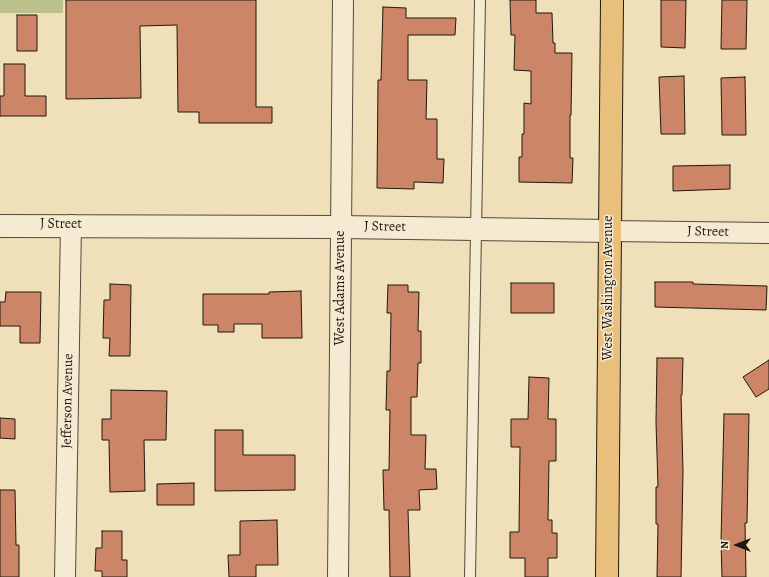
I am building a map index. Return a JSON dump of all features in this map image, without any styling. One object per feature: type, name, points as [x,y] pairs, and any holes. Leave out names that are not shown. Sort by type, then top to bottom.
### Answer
[{"type":"main road","name":"West Washington Avenue","points":[[607,577],[612,0]]},
{"type":"street","name":"West Adams Avenue","points":[[338,577],[343,0]]},
{"type":"street","name":"J Street","points":[[0,226],[71,225],[341,227],[769,233]]},
{"type":"street","name":"Jefferson Avenue","points":[[66,577],[71,225]]},
{"type":"lane","points":[[470,577],[480,0]]},
{"type":"green space","points":[[0,0],[63,0],[63,13],[0,13]]},
{"type":"building","points":[[66,0],[256,0],[256,107],[272,107],[272,123],[199,123],[199,112],[178,112],[177,25],[140,26],[141,98],[66,99]]},
{"type":"building","points":[[510,0],[536,0],[536,13],[552,13],[553,43],[555,43],[555,53],[572,53],[570,158],[573,158],[572,183],[519,182],[519,157],[522,157],[522,134],[524,134],[524,103],[531,104],[531,71],[514,70],[515,35],[511,35]]},
{"type":"building","points":[[661,0],[686,0],[685,48],[661,47]]},
{"type":"building","points":[[722,0],[747,0],[746,49],[721,49]]},
{"type":"building","points":[[383,7],[406,8],[406,18],[456,18],[455,35],[408,35],[408,80],[427,80],[426,119],[437,119],[437,159],[444,159],[443,183],[414,182],[414,189],[377,188],[378,80],[381,80]]},
{"type":"building","points":[[17,15],[37,15],[37,51],[17,51]]},
{"type":"building","points":[[4,64],[25,64],[25,96],[46,96],[46,116],[0,116],[0,96],[4,96]]},
{"type":"building","points":[[684,76],[685,134],[661,134],[659,77]]},
{"type":"building","points":[[745,77],[746,135],[722,135],[721,78]]},
{"type":"building","points":[[730,165],[730,189],[673,191],[673,166]]},
{"type":"building","points":[[655,282],[693,282],[693,284],[767,286],[766,310],[655,307]]},
{"type":"building","points":[[511,283],[554,283],[554,313],[511,313]]},
{"type":"building","points":[[110,284],[131,285],[130,356],[109,356],[110,338],[103,338],[104,300],[110,300]]},
{"type":"building","points":[[388,285],[408,285],[408,292],[419,292],[418,331],[421,331],[421,363],[418,363],[417,397],[411,397],[411,435],[426,435],[425,469],[436,469],[437,489],[419,490],[420,510],[408,510],[410,577],[390,577],[389,510],[384,510],[383,470],[389,470],[390,410],[386,410],[387,371],[390,371],[391,313],[387,313]]},
{"type":"building","points":[[301,291],[302,338],[262,338],[262,324],[234,324],[234,332],[218,332],[218,325],[203,325],[203,294],[269,294],[269,292]]},
{"type":"building","points":[[6,292],[41,292],[40,343],[20,343],[20,326],[0,326],[0,302],[5,302]]},
{"type":"building","points":[[657,358],[683,358],[681,395],[683,471],[681,577],[657,577]]},
{"type":"building","points":[[769,360],[769,389],[756,397],[743,377]]},
{"type":"building","points":[[529,377],[549,378],[548,419],[556,419],[556,461],[549,461],[548,520],[552,520],[552,533],[557,533],[557,558],[548,558],[548,577],[525,577],[525,558],[510,558],[510,532],[519,532],[520,447],[511,447],[511,419],[528,419]]},
{"type":"building","points":[[111,390],[167,391],[166,440],[144,440],[145,491],[110,492],[109,440],[102,440],[102,419],[111,419]]},
{"type":"building","points":[[724,414],[749,414],[747,523],[745,523],[746,577],[722,577],[721,541]]},
{"type":"building","points":[[0,418],[15,419],[15,439],[0,438]]},
{"type":"building","points":[[215,430],[243,430],[243,455],[295,455],[295,490],[215,491]]},
{"type":"building","points":[[194,483],[194,505],[157,505],[157,484]]},
{"type":"building","points":[[0,490],[15,490],[16,545],[19,545],[19,577],[0,577]]},
{"type":"building","points":[[277,520],[278,565],[256,565],[256,577],[229,577],[228,555],[240,555],[240,521]]},
{"type":"building","points":[[102,531],[122,531],[122,560],[127,560],[127,577],[102,577],[102,571],[95,571],[96,548],[102,548]]}]
